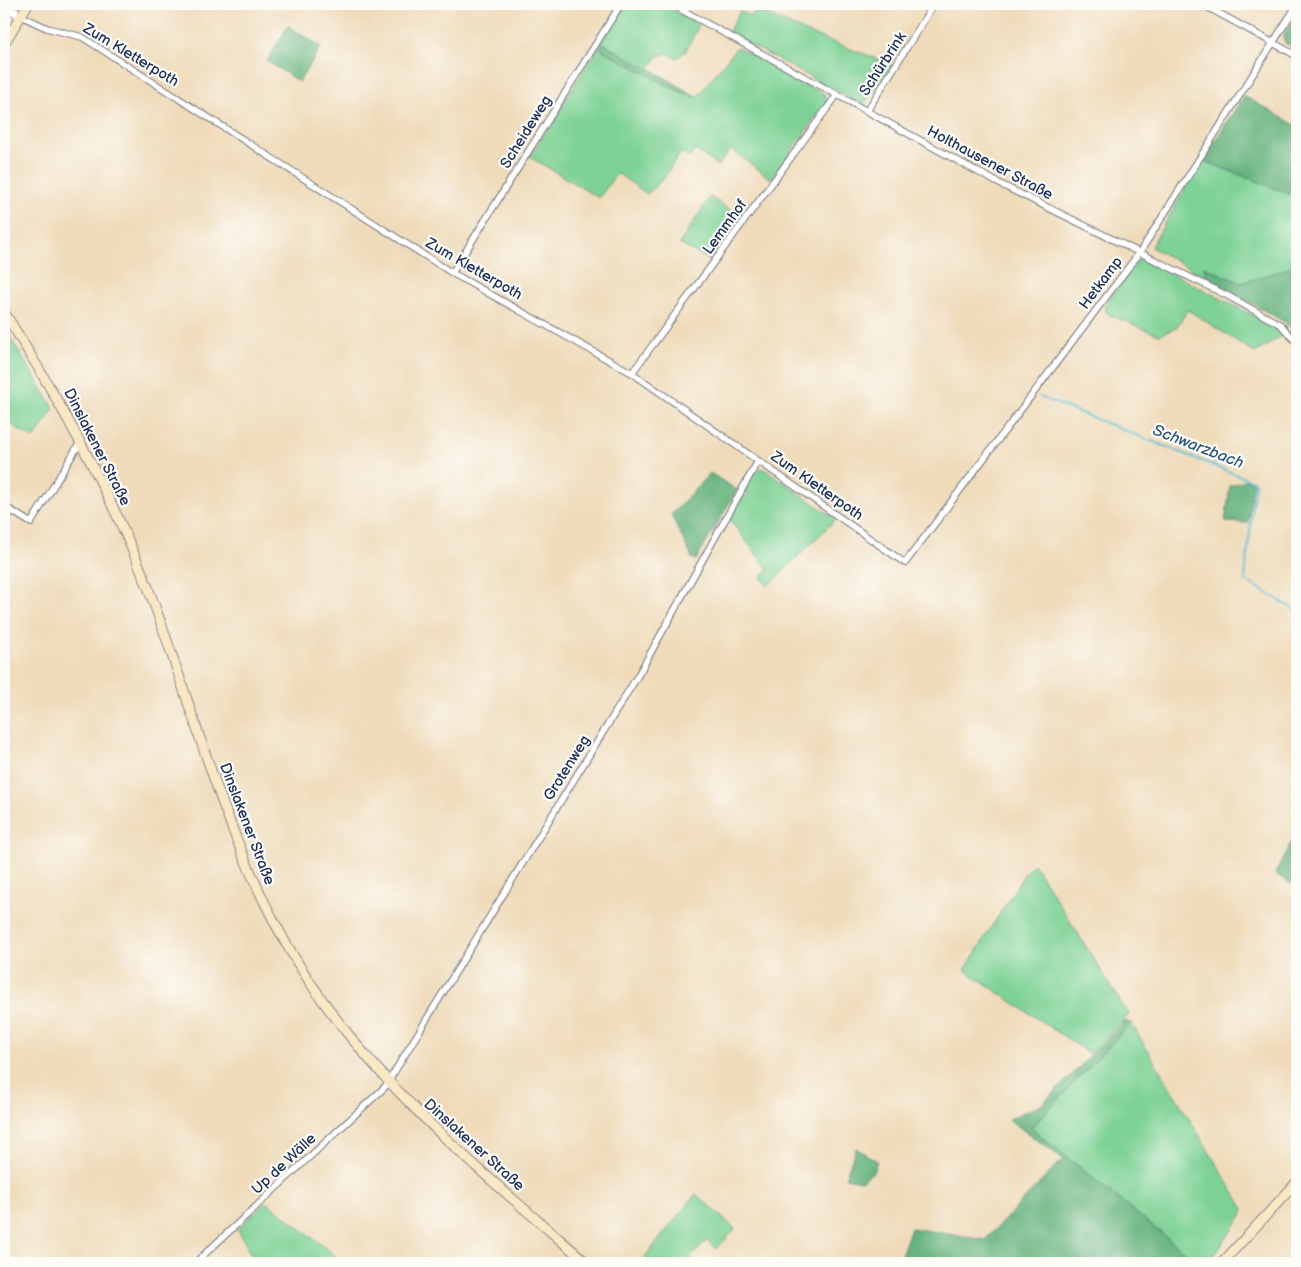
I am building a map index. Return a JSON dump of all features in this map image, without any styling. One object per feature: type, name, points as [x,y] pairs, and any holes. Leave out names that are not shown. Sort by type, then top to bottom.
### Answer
[{"type":"main road","points":[[4,44],[28,4]]},
{"type":"main road","name":"Dinslakener Straße","points":[[4,312],[81,441],[146,585],[233,834],[267,909],[322,1002],[388,1083],[467,1159],[587,1263]]},
{"type":"main road","points":[[1222,1263],[1297,1182]]},
{"type":"street","points":[[4,4],[21,16]]},
{"type":"street","name":"Scheideweg","points":[[452,273],[621,4]]},
{"type":"street","name":"Holthausener Straße","points":[[671,4],[1002,185],[1181,271],[1280,325],[1297,343]]},
{"type":"street","name":"Schürbrink","points":[[867,111],[934,4]]},
{"type":"street","points":[[1202,4],[1297,56]]},
{"type":"street","name":"Hetkamp","points":[[905,563],[1140,252],[1297,5]]},
{"type":"street","name":"Zum Kletterpoth","points":[[21,16],[47,28],[82,37],[452,273],[632,373],[905,563]]},
{"type":"street","name":"Lemmhof","points":[[632,373],[837,95]]},
{"type":"street","points":[[4,506],[31,523],[81,441]]},
{"type":"street","name":"Grotenweg","points":[[388,1083],[637,677],[758,461]]},
{"type":"street","name":"Up de Wälle","points":[[195,1263],[388,1083]]},
{"type":"green space","points":[[626,4],[661,4],[699,25],[685,52],[677,58],[666,53],[657,57],[648,70],[601,42]]},
{"type":"green space","points":[[756,10],[806,32],[893,65],[864,104],[859,103],[728,33],[740,11],[751,17]]},
{"type":"green space","points":[[1297,15],[1297,49],[1285,43],[1283,37]]},
{"type":"green space","points":[[288,26],[321,47],[299,82],[267,61]]},
{"type":"green space","points":[[601,42],[697,97],[676,90],[602,50]]},
{"type":"green space","points":[[599,46],[676,90],[697,97],[737,47],[824,94],[827,102],[771,179],[731,149],[718,166],[696,150],[689,158],[681,152],[664,178],[647,194],[617,173],[599,198],[530,157]]},
{"type":"green space","points":[[1244,96],[1297,126],[1297,197],[1202,160]]},
{"type":"green space","points":[[1202,160],[1297,197],[1297,252],[1290,268],[1241,283],[1204,267],[1206,277],[1151,247]]},
{"type":"green space","points":[[710,197],[743,218],[710,260],[679,244]]},
{"type":"green space","points":[[1297,252],[1297,335],[1286,323],[1206,277],[1204,267],[1241,283],[1290,268]]},
{"type":"green space","points":[[1140,257],[1272,325],[1283,335],[1255,353],[1188,310],[1176,328],[1159,335],[1110,315],[1106,312],[1106,303]]},
{"type":"green space","points":[[4,328],[54,408],[34,439],[4,420]]},
{"type":"green space","points":[[763,468],[836,519],[768,586],[761,577],[769,570],[730,520],[742,497],[745,498],[748,493],[745,491],[751,477],[756,471]]},
{"type":"green space","points":[[710,473],[737,490],[696,560],[692,558],[671,515]]},
{"type":"green space","points":[[1246,480],[1253,482],[1248,523],[1225,522],[1230,486]]},
{"type":"green space","points":[[1297,831],[1297,887],[1275,874]]},
{"type":"green space","points":[[1034,864],[1129,1015],[1090,1054],[965,970],[1027,870]]},
{"type":"green space","points":[[1125,1021],[1131,1023],[1031,1128],[1198,1263],[898,1263],[911,1228],[985,1240],[1063,1159],[1008,1119],[1041,1105]]},
{"type":"green space","points":[[1131,1023],[1244,1209],[1242,1215],[1209,1263],[1198,1263],[1031,1128]]},
{"type":"green space","points":[[856,1148],[877,1161],[873,1172],[861,1181],[845,1178]]},
{"type":"green space","points":[[696,1194],[735,1229],[716,1249],[707,1240],[690,1258],[693,1261],[691,1263],[640,1263]]},
{"type":"green space","points":[[264,1203],[270,1204],[344,1263],[255,1263],[238,1229]]},
{"type":"waterway","name":"Schwarzbach","points":[[1040,397],[1255,482],[1245,580],[1297,611]]}]
